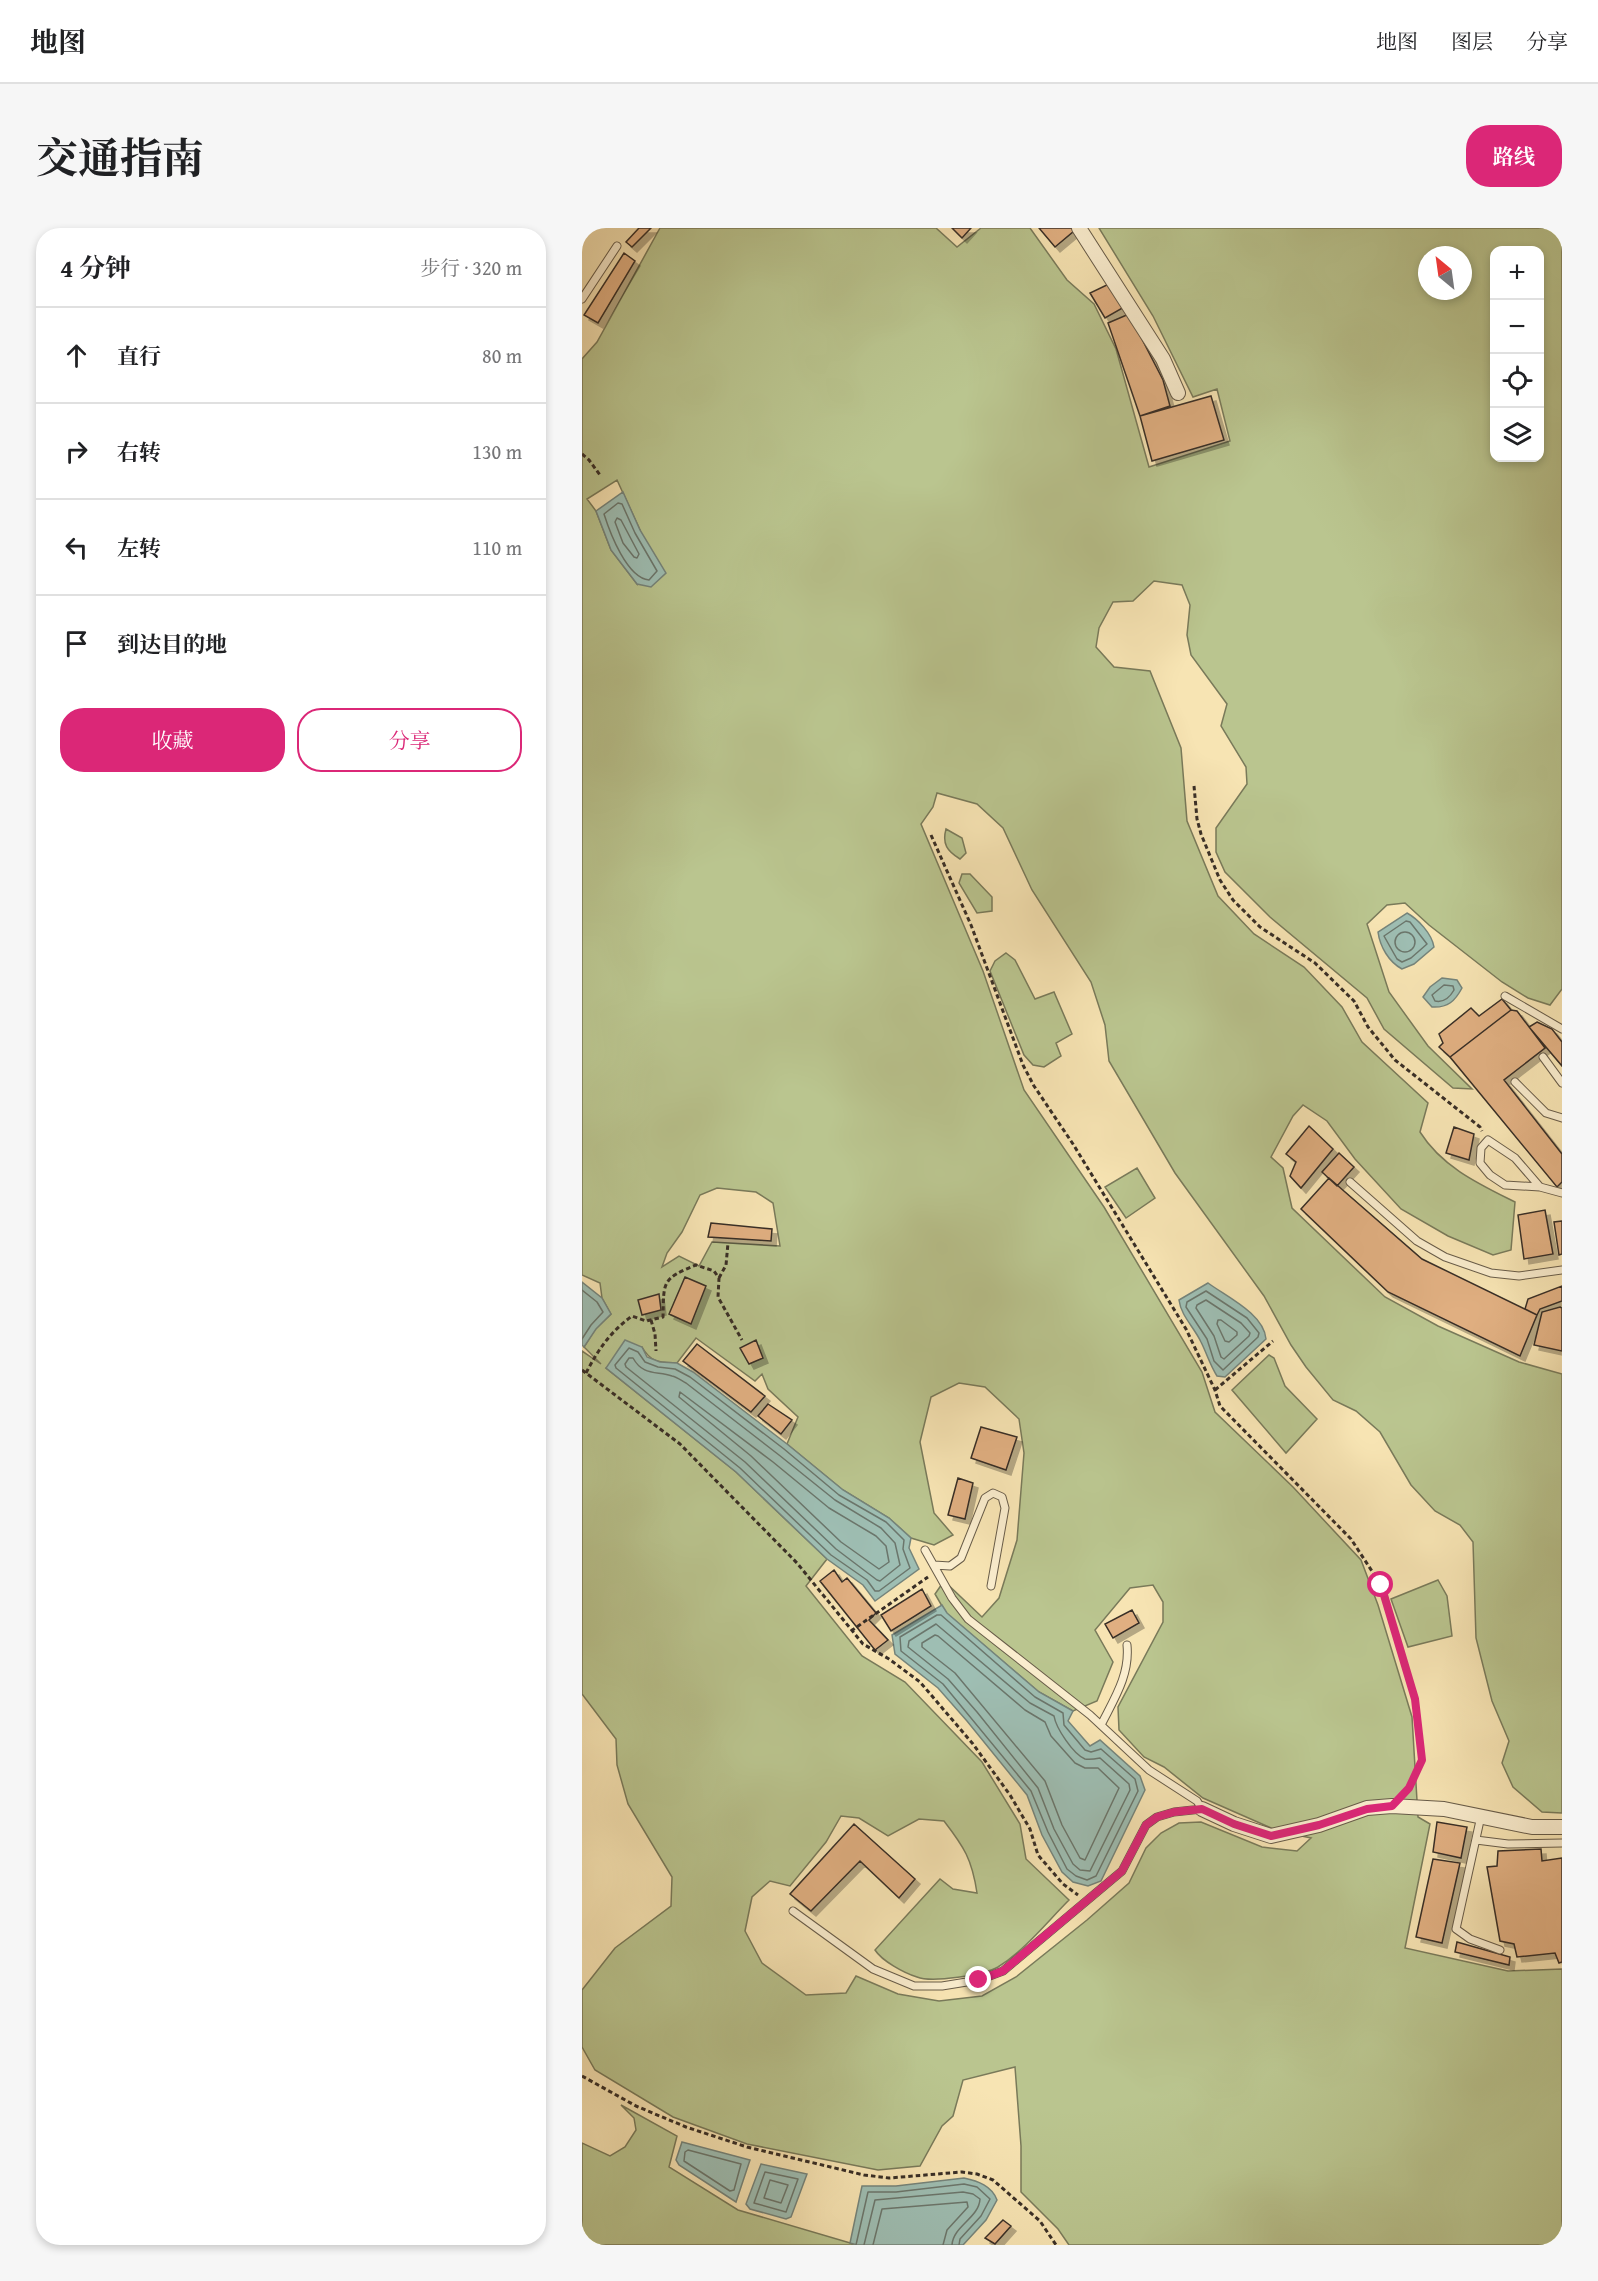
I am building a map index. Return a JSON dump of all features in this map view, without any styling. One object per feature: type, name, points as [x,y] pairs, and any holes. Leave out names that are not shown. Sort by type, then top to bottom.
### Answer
[{"type":"street","points":[[1079,228],[1163,359],[1178,393]]},
{"type":"street","points":[[1202,1809],[1234,1824],[1271,1836],[1319,1825],[1367,1809],[1392,1806],[1444,1809],[1532,1827],[1562,1827]]},
{"type":"lane","points":[[582,299],[617,246]]},
{"type":"lane","points":[[1505,996],[1562,1029]]},
{"type":"lane","points":[[1543,1058],[1562,1083]]},
{"type":"lane","points":[[1515,1082],[1546,1113],[1562,1118]]},
{"type":"lane","points":[[1540,1187],[1515,1158],[1488,1140],[1481,1148],[1479,1163],[1490,1175],[1505,1185],[1540,1187],[1562,1193]]},
{"type":"lane","points":[[1350,1182],[1417,1241],[1445,1257],[1491,1273],[1519,1276],[1562,1270]]},
{"type":"lane","points":[[934,1565],[950,1566],[961,1558],[985,1498],[993,1493],[1002,1497],[1005,1508],[991,1586]]},
{"type":"lane","points":[[793,1911],[873,1969],[914,1986],[942,1986],[979,1980],[1003,1971],[1122,1871],[1146,1825],[1157,1817],[1174,1812],[1202,1809],[1197,1801],[1149,1770],[1101,1725],[968,1619],[952,1598],[925,1550]]},
{"type":"lane","points":[[1101,1725],[1123,1679],[1128,1662],[1127,1645]]},
{"type":"lane","points":[[1481,1816],[1456,1929],[1470,1939],[1500,1950]]},
{"type":"lane","points":[[1476,1840],[1508,1844],[1562,1843]]},
{"type":"path","points":[[582,454],[600,475]]},
{"type":"path","points":[[1194,786],[1201,834],[1220,880],[1233,900],[1260,927],[1315,963],[1354,1000],[1368,1027],[1395,1060],[1480,1127],[1488,1140]]},
{"type":"path","points":[[932,835],[971,925],[1023,1065],[1186,1329],[1215,1390],[1220,1406],[1351,1539],[1381,1585],[1415,1699],[1422,1760],[1409,1788],[1392,1806]]},
{"type":"path","points":[[728,1243],[726,1265],[719,1278],[718,1297],[742,1340]]},
{"type":"path","points":[[719,1278],[714,1271],[696,1265],[674,1274],[664,1285],[663,1317],[646,1321],[632,1316],[616,1327],[584,1372],[680,1444],[797,1563],[863,1644],[889,1659],[920,1682],[973,1744],[1010,1795],[1030,1829],[1038,1855],[1063,1884],[1087,1901]]},
{"type":"path","points":[[651,1320],[656,1351]]},
{"type":"path","points":[[1215,1390],[1273,1341]]},
{"type":"path","points":[[851,1631],[932,1574]]},
{"type":"path","points":[[582,2076],[636,2106],[686,2127],[747,2147],[864,2175],[890,2178],[962,2172],[977,2174],[993,2180],[1040,2221],[1056,2245]]},
{"type":"green space","points":[[660,228],[936,228],[957,247],[981,228],[1030,228],[1067,280],[1094,304],[1116,349],[1149,467],[1230,441],[1217,389],[1193,397],[1153,316],[1099,228],[1562,228],[1562,989],[1550,1005],[1528,998],[1502,982],[1429,925],[1405,903],[1387,905],[1367,924],[1389,992],[1428,1046],[1472,1089],[1453,1088],[1384,1029],[1367,998],[1270,917],[1225,872],[1216,852],[1216,828],[1247,784],[1246,767],[1221,726],[1227,704],[1191,655],[1187,635],[1190,605],[1182,585],[1154,581],[1133,601],[1113,602],[1099,628],[1096,647],[1114,667],[1150,671],[1181,748],[1187,821],[1218,896],[1254,934],[1304,967],[1342,1007],[1362,1042],[1428,1103],[1420,1132],[1439,1155],[1462,1173],[1515,1202],[1511,1250],[1493,1255],[1448,1236],[1401,1209],[1355,1159],[1327,1121],[1303,1105],[1293,1116],[1271,1157],[1283,1168],[1292,1208],[1385,1297],[1438,1326],[1519,1362],[1562,1374],[1562,1813],[1542,1812],[1513,1787],[1502,1763],[1509,1741],[1492,1701],[1476,1638],[1473,1542],[1460,1525],[1435,1511],[1411,1485],[1380,1432],[1356,1411],[1333,1400],[1306,1367],[1264,1296],[1175,1173],[1109,1061],[1105,1025],[1091,982],[1032,890],[1003,828],[977,804],[937,793],[933,807],[921,824],[983,971],[1024,1090],[1104,1207],[1202,1372],[1215,1412],[1293,1487],[1361,1560],[1378,1605],[1412,1717],[1418,1817],[1430,1824],[1405,1948],[1508,1971],[1562,1969],[1562,2245],[1069,2245],[1058,2229],[1021,2192],[1021,2146],[1015,2067],[963,2080],[953,2116],[942,2126],[920,2166],[878,2170],[747,2144],[673,2117],[595,2070],[582,2047],[582,1990],[615,1948],[671,1906],[672,1877],[628,1804],[617,1765],[616,1739],[582,1694],[582,1351],[601,1364],[584,1347],[595,1329],[611,1314],[602,1298],[600,1283],[582,1275],[582,359],[597,342]],"holes":[[[617,480],[640,530],[637,584],[611,550],[596,511],[587,499]],[[717,1188],[756,1192],[773,1203],[780,1246],[712,1242],[699,1266],[679,1256],[662,1267],[667,1253],[682,1232],[700,1195]],[[696,1338],[755,1381],[762,1374],[768,1389],[798,1417],[787,1444],[843,1490],[889,1518],[911,1538],[934,1545],[953,1535],[934,1513],[920,1442],[931,1397],[959,1383],[985,1387],[1019,1419],[1024,1453],[1017,1540],[999,1598],[982,1617],[944,1581],[935,1594],[946,1613],[1039,1692],[1073,1711],[1097,1701],[1113,1662],[1095,1630],[1130,1588],[1153,1585],[1163,1602],[1163,1622],[1118,1707],[1119,1730],[1144,1757],[1164,1767],[1203,1798],[1278,1831],[1311,1838],[1297,1851],[1262,1847],[1201,1822],[1179,1823],[1161,1833],[1146,1848],[1129,1883],[1087,1920],[1016,1977],[982,1996],[939,2001],[898,1994],[856,1976],[846,1993],[806,1995],[762,1963],[745,1931],[752,1897],[770,1881],[790,1886],[826,1842],[841,1816],[859,1818],[888,1836],[919,1819],[944,1821],[966,1854],[973,1871],[977,1893],[953,1889],[940,1879],[875,1950],[888,1962],[912,1975],[924,1979],[946,1979],[982,1973],[998,1967],[1027,1944],[1069,1900],[1026,1859],[1020,1824],[982,1762],[905,1682],[862,1656],[806,1586],[827,1559],[736,1472],[606,1368],[642,1347],[653,1359],[677,1363]]]},
{"type":"green space","points":[[946,829],[962,838],[966,853],[960,859],[947,847]]},
{"type":"green space","points":[[962,874],[970,874],[992,897],[992,911],[977,913],[959,883]]},
{"type":"green space","points":[[1006,953],[1015,960],[1035,999],[1054,992],[1072,1034],[1056,1043],[1061,1056],[1044,1067],[1033,1065],[1024,1055],[990,971],[995,961]]},
{"type":"green space","points":[[1137,1168],[1155,1198],[1126,1218],[1105,1187]]},
{"type":"green space","points":[[1269,1355],[1274,1358],[1285,1386],[1317,1419],[1286,1453],[1232,1390]]},
{"type":"green space","points":[[1438,1580],[1447,1596],[1452,1636],[1408,1647],[1391,1599]]},
{"type":"green space","points":[[621,2105],[677,2136],[669,2167],[738,2210],[857,2245],[582,2245],[582,2143],[610,2156],[625,2147],[636,2130],[634,2118]]},
{"type":"water","points":[[623,492],[640,530],[666,573],[651,587],[637,584],[611,550],[596,511]]},
{"type":"water","points":[[1407,913],[1424,927],[1434,947],[1414,964],[1402,969],[1386,954],[1378,932]]},
{"type":"water","points":[[1442,978],[1457,980],[1462,988],[1450,1003],[1432,1007],[1423,997],[1430,987]]},
{"type":"water","points":[[582,1282],[602,1298],[611,1314],[596,1329],[584,1347],[582,1345]]},
{"type":"water","points":[[1208,1283],[1252,1314],[1264,1330],[1266,1339],[1225,1377],[1217,1376],[1180,1306],[1179,1300]]},
{"type":"water","points":[[625,1340],[642,1347],[647,1357],[660,1362],[677,1363],[693,1372],[843,1490],[889,1518],[911,1538],[909,1548],[919,1569],[875,1601],[863,1585],[827,1559],[736,1472],[606,1368]]},
{"type":"water","points":[[942,1605],[947,1613],[1039,1692],[1073,1711],[1068,1721],[1090,1746],[1100,1740],[1140,1776],[1145,1790],[1101,1881],[1088,1886],[1073,1882],[1062,1872],[1042,1835],[1027,1795],[938,1688],[895,1654],[892,1635]]},
{"type":"water","points":[[682,2142],[750,2160],[736,2202],[679,2165],[676,2160]]},
{"type":"water","points":[[761,2164],[807,2174],[791,2217],[786,2219],[750,2209],[746,2204]]},
{"type":"water","points":[[964,2178],[984,2185],[992,2191],[997,2200],[986,2220],[963,2245],[857,2245],[850,2243],[862,2186],[896,2186]]},
{"type":"building","points":[[639,228],[651,228],[632,247],[626,242]]},
{"type":"building","points":[[952,228],[971,228],[962,238]]},
{"type":"building","points":[[1039,228],[1072,228],[1074,231],[1055,247]]},
{"type":"building","points":[[624,253],[635,261],[598,323],[584,315]]},
{"type":"building","points":[[1111,283],[1126,306],[1105,318],[1090,293]]},
{"type":"building","points":[[1129,314],[1163,380],[1170,406],[1140,416],[1108,323]]},
{"type":"building","points":[[1211,396],[1224,440],[1152,461],[1140,416]]},
{"type":"building","points":[[1502,999],[1511,1010],[1450,1057],[1439,1047],[1443,1043],[1439,1034],[1471,1008],[1479,1016]]},
{"type":"building","points":[[1511,1010],[1517,1011],[1545,1048],[1504,1080],[1562,1154],[1562,1182],[1557,1187],[1450,1057]]},
{"type":"building","points":[[1537,1022],[1552,1029],[1562,1042],[1562,1066],[1529,1027]]},
{"type":"building","points":[[1309,1126],[1333,1149],[1301,1188],[1290,1176],[1296,1162],[1286,1154]]},
{"type":"building","points":[[1454,1127],[1474,1134],[1469,1160],[1446,1153]]},
{"type":"building","points":[[1339,1153],[1354,1167],[1337,1186],[1322,1172]]},
{"type":"building","points":[[1329,1178],[1422,1259],[1537,1315],[1520,1356],[1388,1292],[1301,1209]]},
{"type":"building","points":[[1545,1210],[1553,1254],[1524,1259],[1518,1215]]},
{"type":"building","points":[[1562,1221],[1562,1254],[1559,1255],[1554,1222]]},
{"type":"building","points":[[711,1223],[772,1229],[771,1241],[708,1237]]},
{"type":"building","points":[[685,1277],[706,1286],[691,1324],[669,1314]]},
{"type":"building","points":[[1562,1286],[1562,1301],[1540,1309],[1537,1315],[1525,1309],[1528,1299]]},
{"type":"building","points":[[659,1294],[661,1310],[642,1315],[638,1300]]},
{"type":"building","points":[[1562,1308],[1562,1351],[1534,1345],[1542,1312]]},
{"type":"building","points":[[756,1340],[763,1358],[749,1364],[740,1348]]},
{"type":"building","points":[[697,1344],[765,1396],[751,1412],[683,1361]]},
{"type":"building","points":[[768,1404],[792,1420],[781,1434],[758,1416]]},
{"type":"building","points":[[981,1427],[1017,1437],[1006,1470],[971,1458]]},
{"type":"building","points":[[958,1478],[973,1483],[965,1519],[948,1515]]},
{"type":"building","points":[[834,1570],[842,1582],[847,1578],[876,1613],[869,1620],[888,1640],[875,1650],[820,1581]]},
{"type":"building","points":[[922,1589],[931,1606],[891,1631],[881,1615]]},
{"type":"building","points":[[1132,1610],[1139,1623],[1113,1638],[1105,1624]]},
{"type":"building","points":[[1437,1822],[1467,1827],[1461,1858],[1433,1852]]},
{"type":"building","points":[[854,1824],[915,1879],[899,1898],[860,1861],[811,1911],[790,1894]]},
{"type":"building","points":[[1541,1849],[1542,1861],[1562,1858],[1562,1962],[1559,1963],[1555,1953],[1517,1957],[1514,1944],[1500,1941],[1487,1867],[1497,1866],[1498,1851]]},
{"type":"building","points":[[1433,1859],[1460,1863],[1442,1943],[1416,1937]]},
{"type":"building","points":[[1457,1942],[1510,1957],[1509,1965],[1455,1952]]},
{"type":"building","points":[[1003,2220],[1011,2226],[995,2244],[985,2238]]},
{"type":"route","points":[[979,1980],[1003,1971],[1122,1871],[1146,1825],[1157,1817],[1174,1812],[1202,1809],[1234,1824],[1271,1836],[1319,1825],[1367,1809],[1392,1806],[1409,1788],[1422,1760],[1415,1699],[1381,1585]]}]
